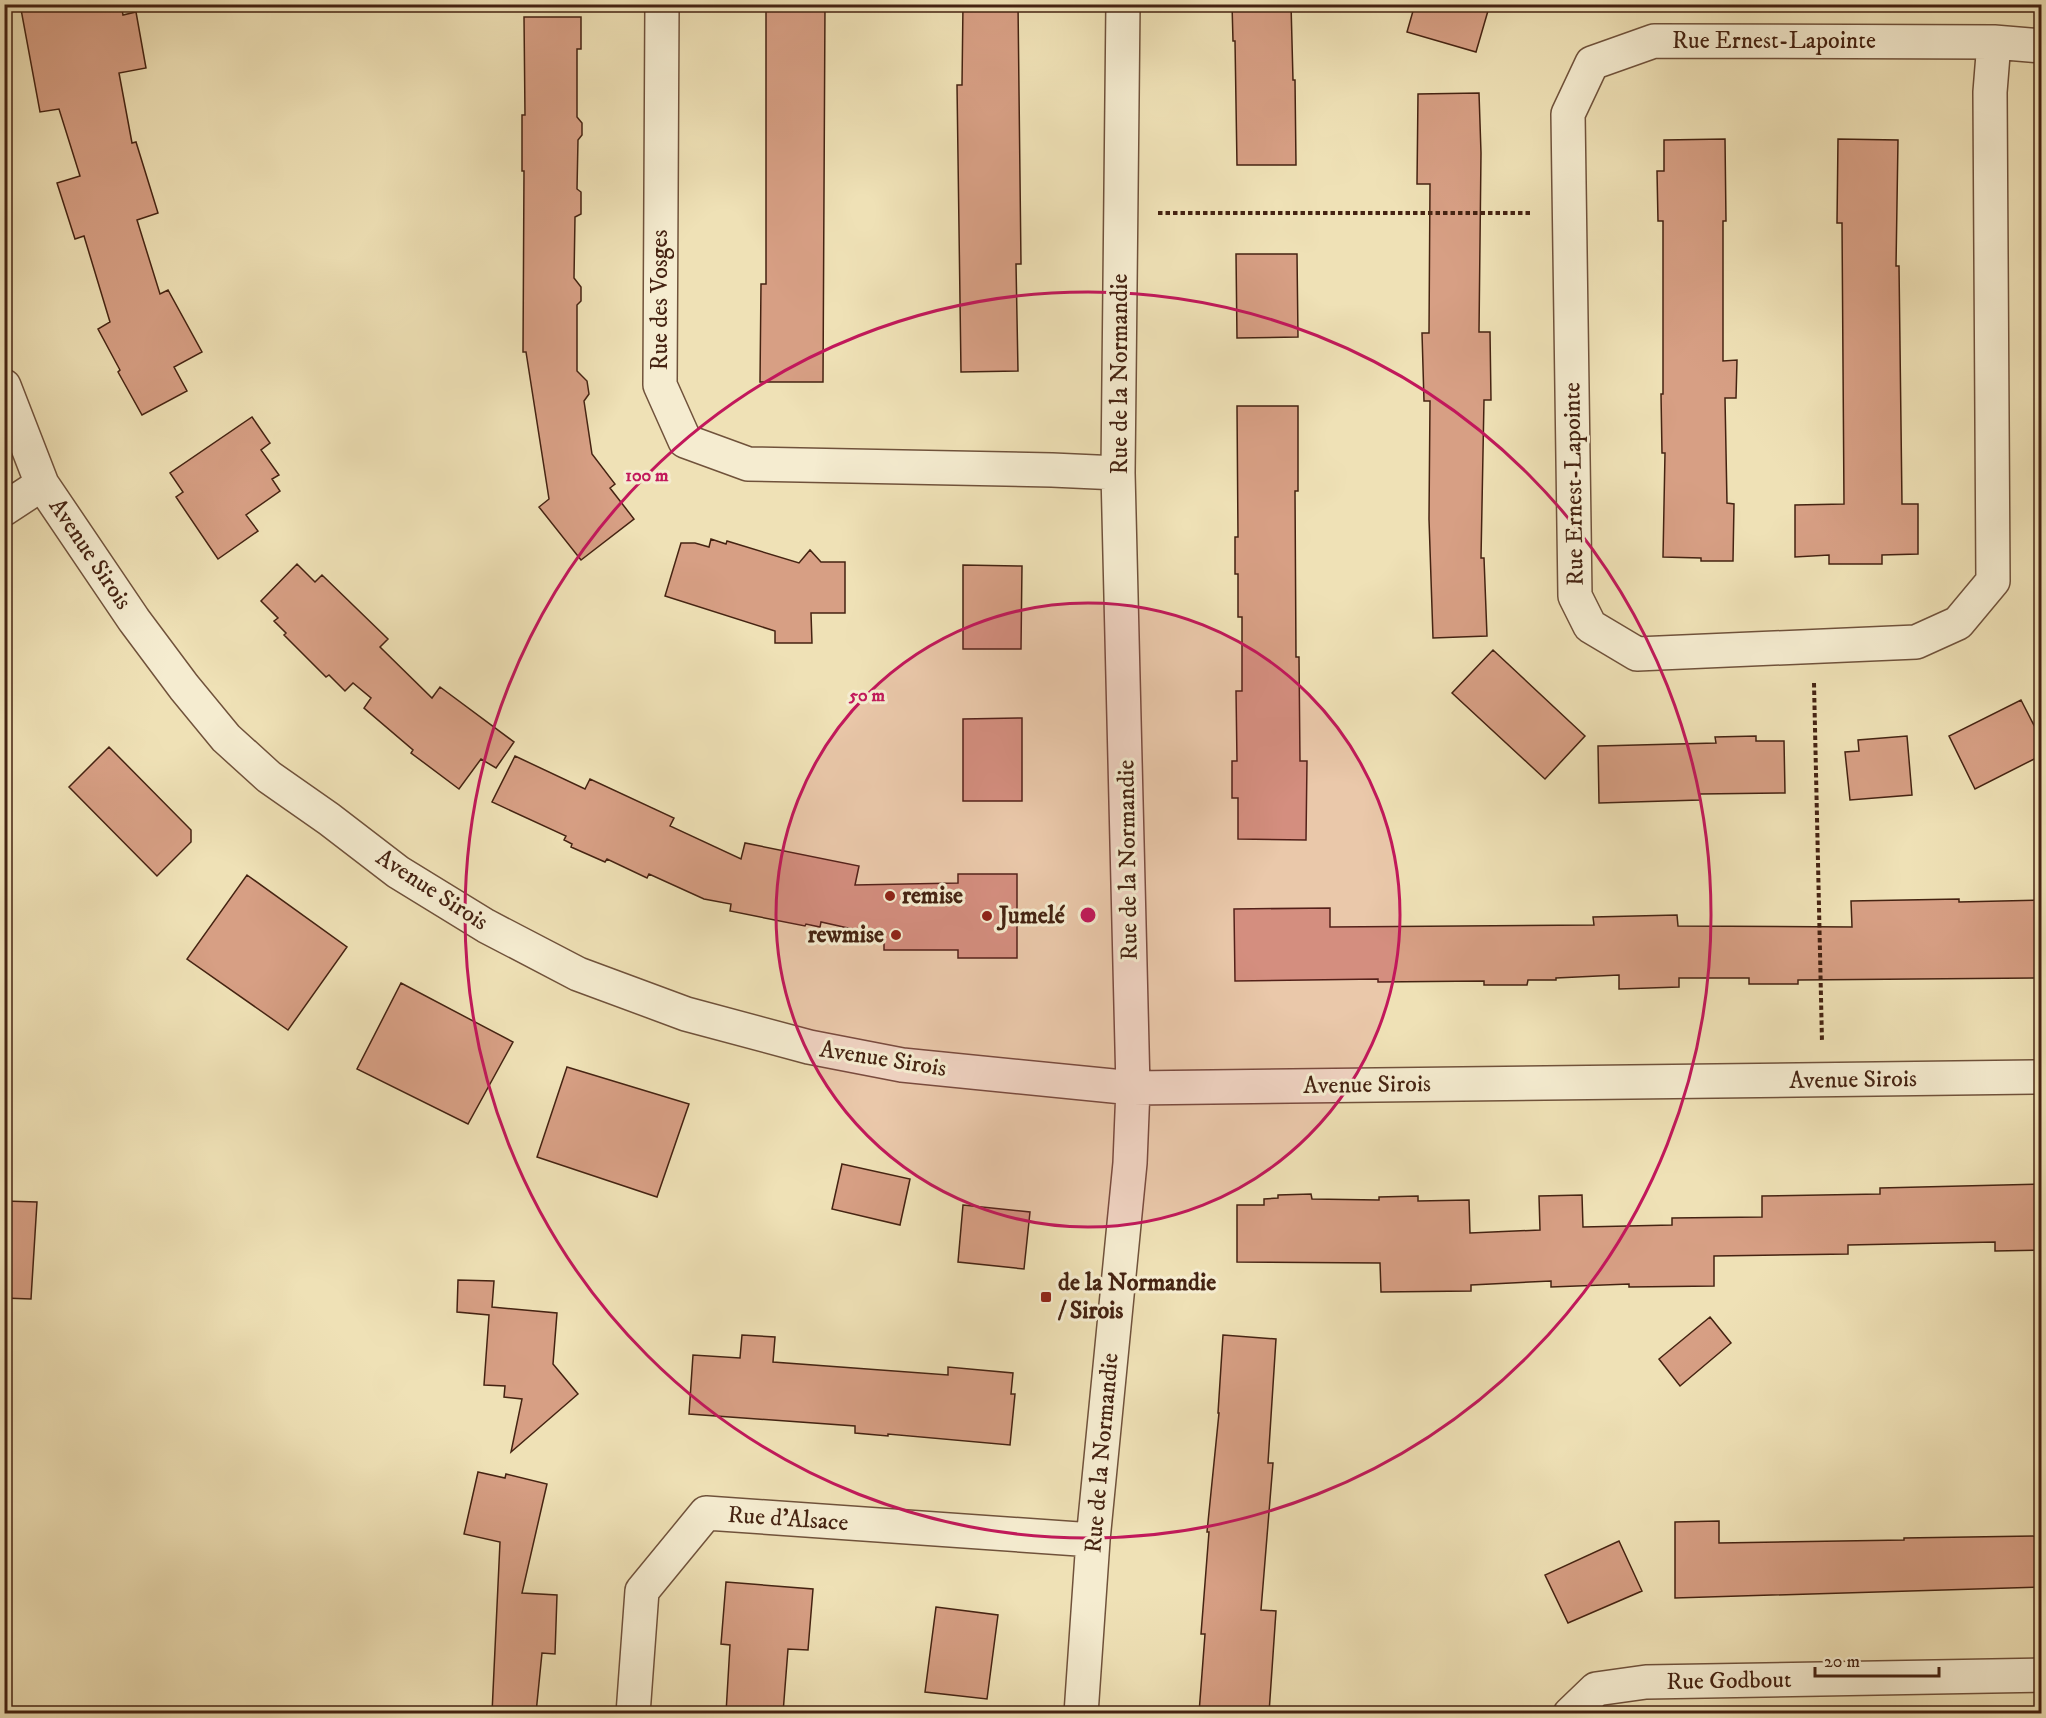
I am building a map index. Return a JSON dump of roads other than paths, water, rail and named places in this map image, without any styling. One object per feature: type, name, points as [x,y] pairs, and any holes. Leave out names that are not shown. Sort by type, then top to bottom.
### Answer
[{"type":"street","name":"Rue des Vosges","points":[[662,4],[660,385],[685,441],[748,464],[1040,469],[1118,473]]},
{"type":"street","name":"Rue de la Normandie","points":[[1081,1713],[1093,1540],[1130,1163],[1133,1088],[1118,473],[1123,4]]},
{"type":"street","name":"Rue Ernest-Lapointe","points":[[1994,42],[1990,92],[1993,580],[1958,623],[1916,642],[1637,654],[1590,626],[1575,596],[1568,114],[1592,63],[1654,41],[1994,42],[2042,46]]},
{"type":"street","name":"Avenue Sirois","points":[[4,387],[42,484],[134,620],[226,738],[269,777],[398,872],[486,926],[578,974],[686,1014],[809,1047],[902,1065],[1133,1088],[2042,1077]]},
{"type":"street","points":[[4,508],[42,484]]},
{"type":"street","name":"Rue d'Alsace","points":[[633,1713],[642,1591],[706,1513],[1093,1540]]},
{"type":"street","name":"Rue Godbout","points":[[1570,1713],[1596,1689],[1646,1682],[2042,1676]]},
{"type":"place","name":"remise","points":[[890,896]]},
{"type":"place","name":"Jumelé","points":[[987,916]]},
{"type":"place","name":"rewmise","points":[[896,935]]},
{"type":"place","name":"de la Normandie / Sirois","points":[[1046,1297]]}]
